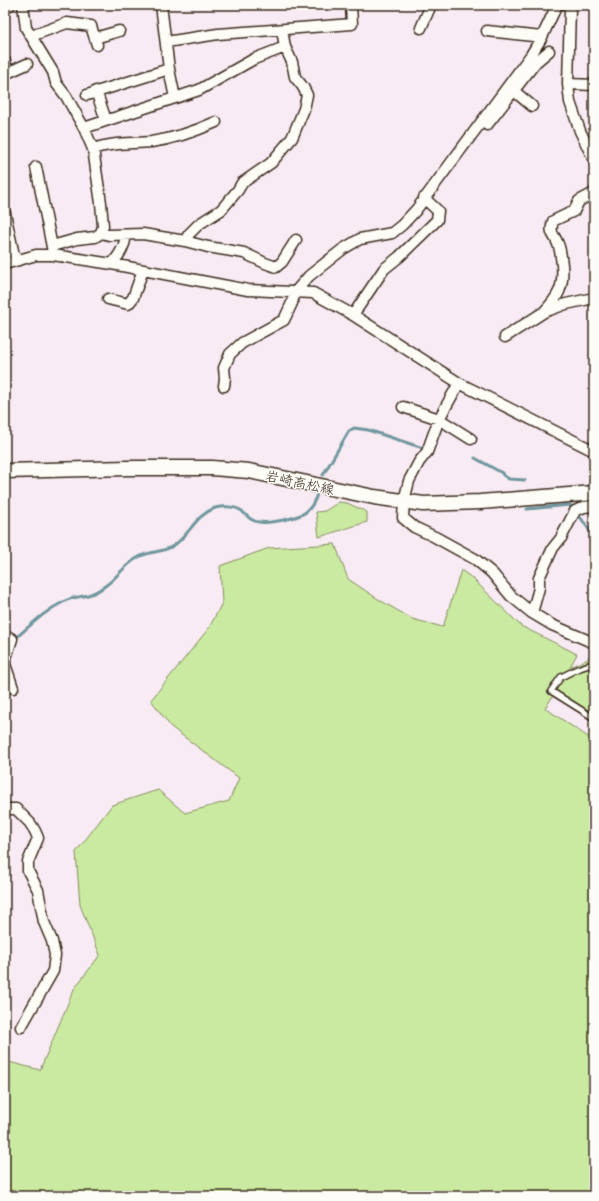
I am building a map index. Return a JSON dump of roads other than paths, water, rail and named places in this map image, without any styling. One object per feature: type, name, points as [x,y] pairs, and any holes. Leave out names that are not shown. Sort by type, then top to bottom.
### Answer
[{"type":"main road","name":"岩崎高松線","points":[[5,471],[128,468],[212,468],[249,471],[374,497],[423,504],[480,502],[594,493]]},
{"type":"street","points":[[5,6],[10,5]]},
{"type":"street","points":[[5,213],[10,262],[53,251],[77,239],[95,237],[101,233],[103,226],[93,149],[84,128],[66,96],[56,83],[53,72],[26,28],[23,5]]},
{"type":"street","points":[[161,5],[169,69],[175,98]]},
{"type":"street","points":[[166,42],[218,34],[352,24],[350,5]]},
{"type":"street","points":[[224,386],[224,368],[230,354],[242,343],[284,320],[292,304],[295,292],[309,276],[342,249],[360,239],[392,233],[402,225],[424,198],[531,55],[542,37],[557,5]]},
{"type":"street","points":[[567,5],[570,8],[568,84],[570,102],[580,131],[594,160]]},
{"type":"street","points":[[421,28],[427,6]]},
{"type":"street","points":[[31,36],[67,23],[91,26],[96,41],[119,31]]},
{"type":"street","points":[[185,241],[189,234],[200,224],[221,210],[242,183],[271,163],[292,138],[304,109],[307,95],[303,87],[294,77],[292,62],[285,47],[282,30]]},
{"type":"street","points":[[487,31],[542,37]]},
{"type":"street","points":[[84,128],[199,90],[254,59],[285,47]]},
{"type":"street","points":[[442,174],[446,178],[536,62],[549,51]]},
{"type":"street","points":[[5,61],[6,74],[28,64]]},
{"type":"street","points":[[106,120],[92,93],[169,69]]},
{"type":"street","points":[[568,84],[594,85]]},
{"type":"street","points":[[514,91],[532,106]]},
{"type":"street","points":[[93,149],[103,146],[152,142],[198,130],[216,122]]},
{"type":"street","points":[[36,167],[53,251]]},
{"type":"street","points":[[544,312],[558,294],[563,278],[561,250],[552,234],[551,229],[553,221],[574,210],[579,201],[594,193]]},
{"type":"street","points":[[353,315],[384,269],[399,257],[437,220],[438,211],[424,198]]},
{"type":"street","points":[[101,233],[126,236],[143,234],[185,241],[208,247],[244,252],[265,263],[276,266],[282,262],[296,240]]},
{"type":"street","points":[[112,264],[122,252],[126,236]]},
{"type":"street","points":[[53,251],[248,290],[313,293],[353,315],[459,383],[594,450]]},
{"type":"street","points":[[108,300],[128,304],[133,298],[143,270]]},
{"type":"street","points":[[505,337],[544,312],[566,304],[594,298]]},
{"type":"street","points":[[459,383],[439,419],[427,452],[419,462],[409,481],[404,501],[403,518],[414,528],[436,537],[476,559],[492,573],[511,596],[532,613],[552,625],[594,643]]},
{"type":"street","points":[[403,407],[439,419],[471,438]]},
{"type":"street","points":[[532,613],[539,588],[539,578],[553,548],[575,511],[584,507],[594,506]]},
{"type":"street","points":[[5,636],[12,639],[5,662],[13,688]]},
{"type":"street","points":[[5,809],[16,809],[30,823],[38,838],[28,862],[28,871],[38,890],[44,922],[52,941],[55,955],[53,971],[21,1026]]},
{"type":"lane","points":[[594,670],[593,662],[561,676],[551,691],[594,718]]},
{"type":"waterway","points":[[323,475],[349,431],[354,428],[368,430],[423,448]]},
{"type":"waterway","points":[[475,458],[502,473],[509,479],[525,480]]},
{"type":"waterway","points":[[17,637],[58,605],[101,589],[129,563],[139,557],[173,546],[184,536],[197,520],[208,511],[215,508],[232,507],[242,511],[254,521],[276,521],[297,516],[306,512],[313,504],[317,494]]},
{"type":"waterway","points":[[527,509],[570,505],[572,509]]},
{"type":"waterway","points":[[578,514],[590,531],[594,533]]}]
